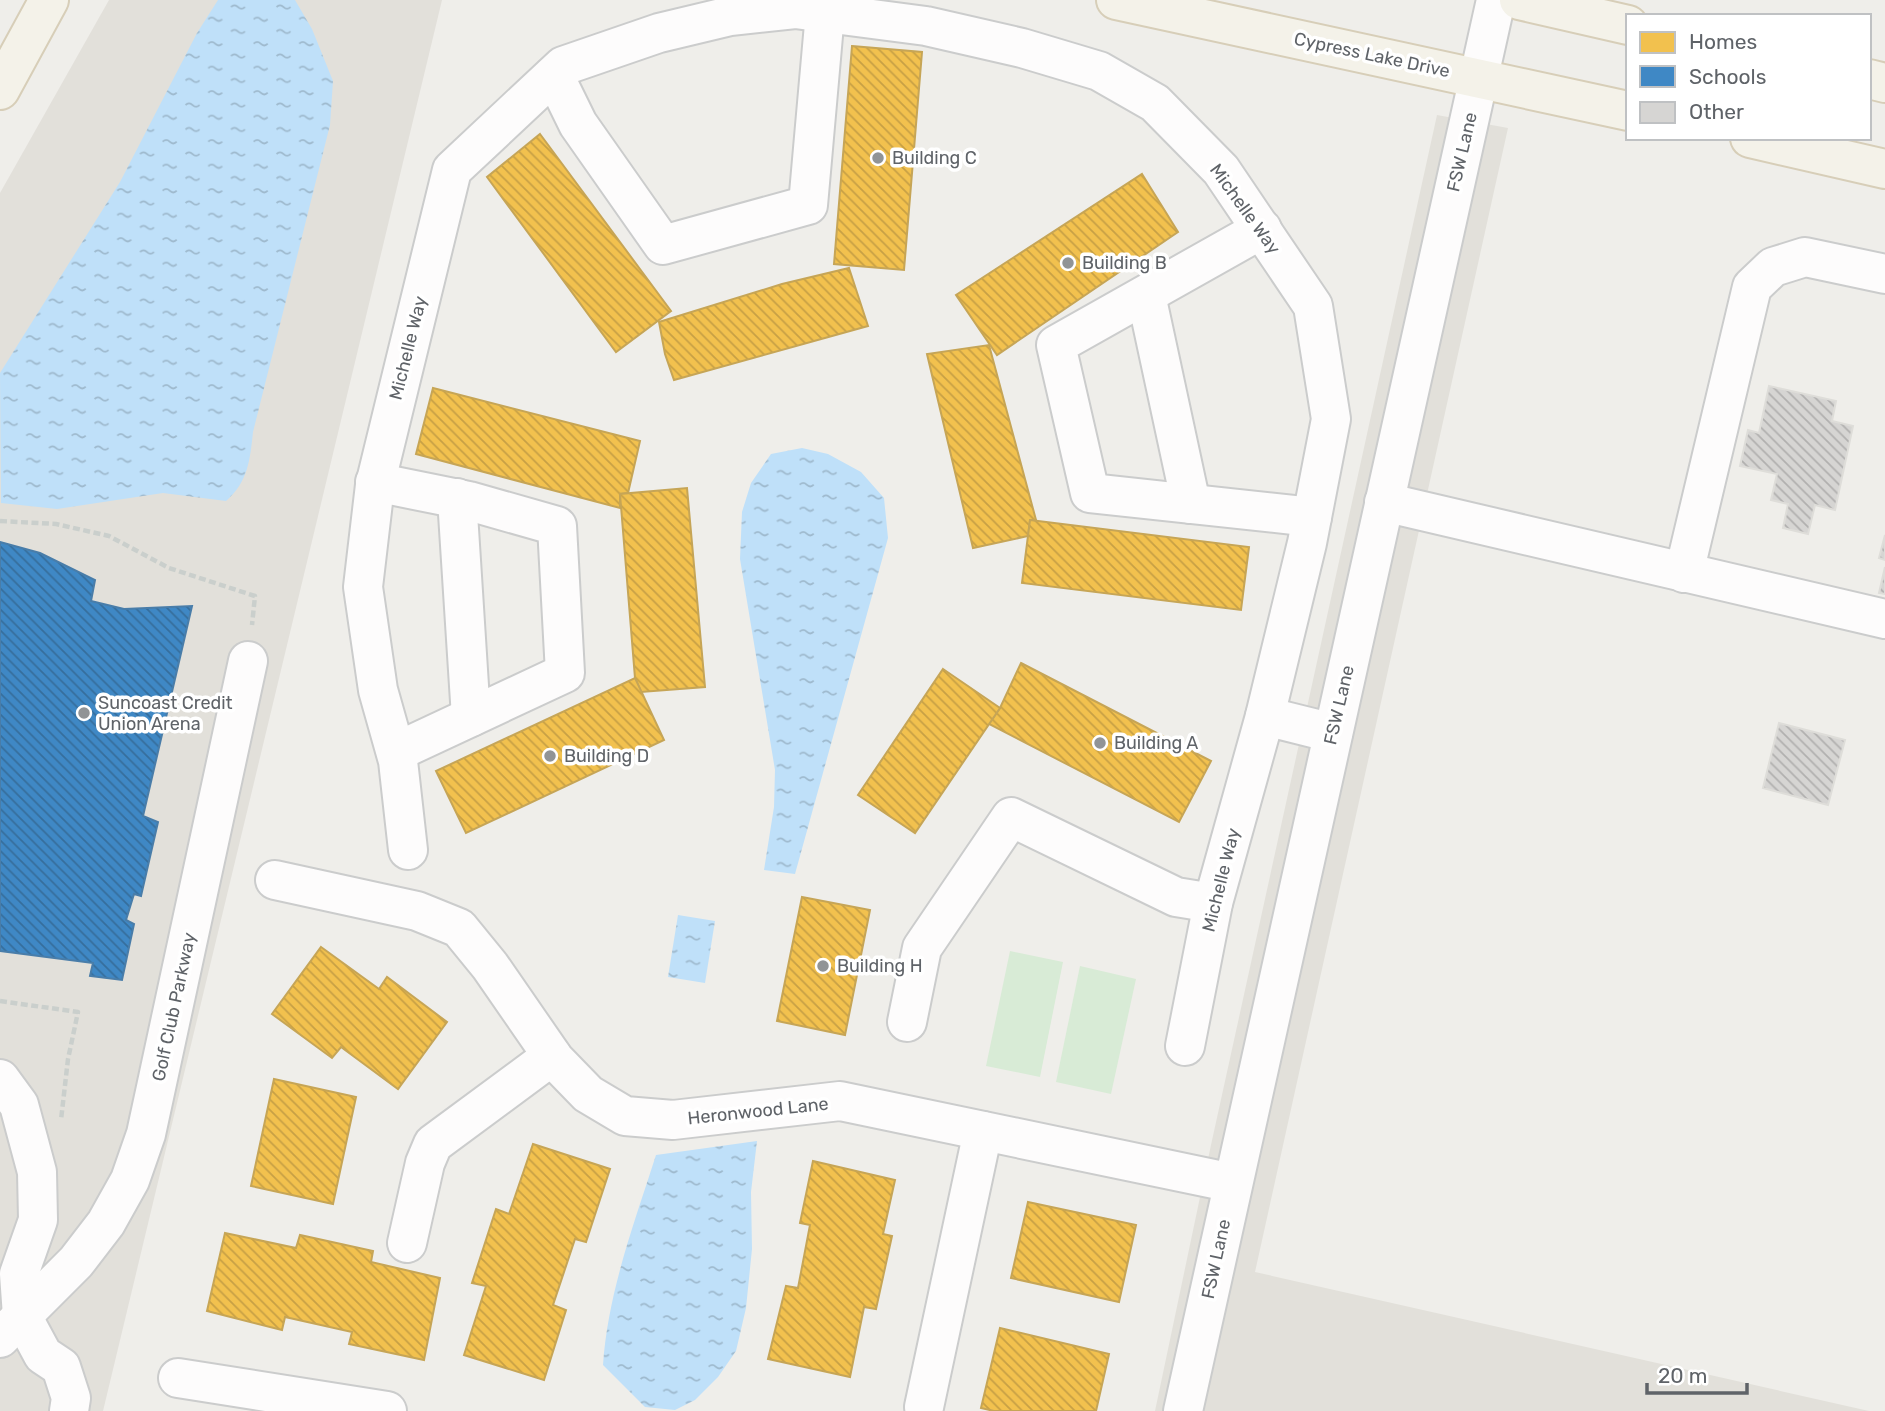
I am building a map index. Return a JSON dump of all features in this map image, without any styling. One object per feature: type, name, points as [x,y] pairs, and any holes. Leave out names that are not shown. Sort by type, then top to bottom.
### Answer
[{"type":"main road","points":[[0,90],[49,0]]},
{"type":"main road","name":"Cypress Lake Drive","points":[[1116,0],[1626,111]]},
{"type":"main road","points":[[1519,0],[1626,25]]},
{"type":"main road","points":[[1759,140],[1885,169]]},
{"type":"street","name":"FSW Lane","points":[[1183,1411],[1496,0]]},
{"type":"street","name":"Michelle Way","points":[[408,850],[396,752],[378,690],[363,587],[375,481],[452,170],[563,66],[731,8],[795,9],[926,26],[1023,48],[1099,71],[1155,103],[1221,170],[1313,306],[1331,419],[1312,516],[1265,716],[1213,903],[1185,1046]]},
{"type":"street","points":[[554,75],[578,124],[663,245],[808,205],[825,13]]},
{"type":"street","points":[[1262,229],[1056,345],[1090,493],[1312,516]]},
{"type":"street","points":[[1684,573],[1752,288],[1773,267],[1805,257],[1885,274]]},
{"type":"street","points":[[1146,295],[1191,504]]},
{"type":"street","points":[[375,481],[457,498],[556,526],[565,673],[396,752]]},
{"type":"street","points":[[457,498],[471,717]]},
{"type":"street","points":[[1384,502],[1885,619]]},
{"type":"street","name":"Golf Club Parkway","points":[[11,1326],[76,1262],[106,1223],[130,1180],[146,1134],[248,661]]},
{"type":"street","points":[[1265,716],[1333,733]]},
{"type":"street","points":[[907,1022],[922,948],[1011,817],[1176,897],[1213,903]]},
{"type":"street","name":"Heronwood Lane","points":[[275,880],[417,911],[459,928],[490,966],[552,1056],[588,1094],[625,1116],[673,1120],[840,1101],[1233,1183]]},
{"type":"street","points":[[407,1243],[425,1163],[433,1144],[552,1056]]},
{"type":"street","points":[[0,1079],[19,1105],[37,1172],[38,1220],[19,1274],[11,1326],[43,1355],[61,1367],[71,1398],[69,1411]]},
{"type":"street","points":[[924,1407],[984,1131]]},
{"type":"street","points":[[178,1378],[224,1399],[387,1411]]},
{"type":"path","points":[[0,521],[55,524],[109,536],[169,568],[255,596],[248,661]]},
{"type":"path","points":[[0,1001],[78,1012],[68,1059],[60,1128]]},
{"type":"shaded area","points":[[109,0],[442,0],[103,1411],[0,1411],[0,193]]},
{"type":"shaded area","points":[[1437,115],[1508,128],[1255,1272],[1869,1411],[1155,1411]]},
{"type":"green space","points":[[1010,951],[1063,962],[1040,1077],[986,1066]]},
{"type":"green space","points":[[1080,966],[1136,979],[1111,1094],[1056,1082]]},
{"type":"water","points":[[218,0],[295,0],[312,29],[333,81],[330,125],[243,478],[226,501],[163,493],[57,509],[1,503],[0,373],[120,182],[197,33]]},
{"type":"water","points":[[802,448],[828,454],[861,472],[884,498],[888,538],[795,874],[764,870],[774,807],[775,770],[740,559],[742,512],[751,483],[771,454]]},
{"type":"water","points":[[678,915],[715,921],[705,983],[668,977]]},
{"type":"water","points":[[757,1141],[751,1192],[752,1249],[746,1308],[736,1351],[718,1377],[695,1400],[675,1410],[645,1407],[603,1365],[616,1285],[656,1155]]},
{"type":"building: Homes","name":"Building C","points":[[852,46],[922,52],[904,270],[834,264]]},
{"type":"building: Homes","points":[[540,134],[671,311],[616,352],[487,177]]},
{"type":"building: Homes","name":"Building B","points":[[1142,174],[1178,232],[997,355],[956,295]]},
{"type":"building: Homes","points":[[849,268],[868,326],[674,380],[665,354],[659,322],[782,284]]},
{"type":"building: Homes","points":[[989,345],[1036,520],[1030,520],[1028,536],[973,548],[927,354]]},
{"type":"building: Homes","points":[[433,388],[640,441],[628,493],[620,494],[620,508],[416,454]]},
{"type":"building: Homes","points":[[687,488],[705,687],[641,692],[635,678],[620,494]]},
{"type":"building: Homes","points":[[1030,520],[1249,547],[1241,610],[1022,583]]},
{"type":"building: Homes","name":"Building A","points":[[1021,663],[1211,761],[1179,822],[989,724],[1000,708]]},
{"type":"building: Homes","points":[[943,669],[1000,708],[915,833],[858,795]]},
{"type":"building: Homes","name":"Building D","points":[[635,678],[664,740],[466,833],[436,771]]},
{"type":"building: Homes","name":"Building H","points":[[802,897],[870,910],[845,1035],[777,1021]]},
{"type":"building: Homes","points":[[321,947],[379,989],[387,977],[447,1022],[398,1089],[341,1047],[332,1058],[272,1014]]},
{"type":"building: Homes","points":[[274,1079],[356,1097],[333,1204],[251,1186]]},
{"type":"building: Homes","points":[[533,1144],[610,1169],[586,1242],[575,1239],[553,1305],[566,1310],[544,1380],[464,1355],[486,1286],[472,1283],[496,1209],[509,1214]]},
{"type":"building: Homes","points":[[813,1161],[895,1180],[883,1234],[892,1236],[876,1309],[864,1307],[850,1377],[768,1359],[786,1286],[798,1288],[810,1225],[800,1223]]},
{"type":"building: Homes","points":[[1028,1202],[1136,1225],[1119,1302],[1011,1278]]},
{"type":"building: Homes","points":[[225,1233],[296,1248],[300,1235],[373,1251],[371,1262],[440,1278],[424,1360],[349,1344],[352,1332],[285,1317],[282,1330],[207,1311]]},
{"type":"building: Homes","points":[[1000,1328],[1109,1354],[1096,1411],[994,1411],[981,1408]]},
{"type":"building: Schools","name":"Suncoast Credit Union Arena","points":[[0,542],[40,553],[95,580],[91,601],[124,609],[192,606],[143,816],[158,822],[141,896],[134,894],[126,920],[134,924],[122,980],[90,976],[93,963],[0,951]]},
{"type":"building: Other","points":[[1769,386],[1836,401],[1832,421],[1853,426],[1835,510],[1815,505],[1808,534],[1783,528],[1788,504],[1771,500],[1777,474],[1740,466],[1748,430],[1759,433]]},
{"type":"building: Other","points":[[1885,535],[1885,560],[1879,558]]},
{"type":"building: Other","points":[[1885,567],[1885,594],[1879,593]]},
{"type":"building: Other","points":[[1779,723],[1845,740],[1828,805],[1763,788]]},
{"type":"place","name":"Building C","points":[[878,158]]},
{"type":"place","name":"Building B","points":[[1068,263]]},
{"type":"place","name":"Suncoast Credit Union Arena","points":[[84,713]]},
{"type":"place","name":"Building A","points":[[1100,743]]},
{"type":"place","name":"Building D","points":[[550,756]]},
{"type":"place","name":"Building H","points":[[823,966]]}]
